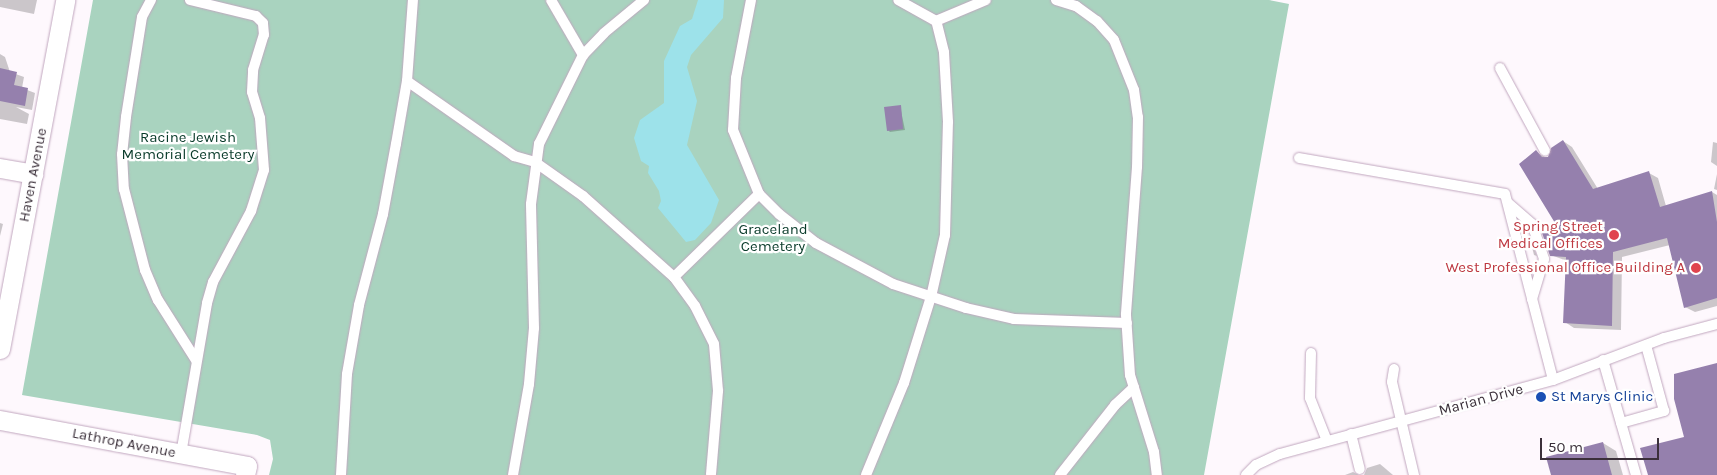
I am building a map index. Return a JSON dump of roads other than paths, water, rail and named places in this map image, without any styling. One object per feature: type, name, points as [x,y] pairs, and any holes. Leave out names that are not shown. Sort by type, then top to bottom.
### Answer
[{"type":"street","name":"Haven Avenue","points":[[0,349],[66,0]]},
{"type":"street","points":[[0,168],[33,174]]},
{"type":"street","name":"Lathrop Avenue","points":[[0,420],[182,454],[246,471]]},
{"type":"lane","points":[[151,0],[142,17],[126,117],[122,154],[124,189],[145,270],[158,300],[196,360]]},
{"type":"lane","points":[[182,454],[196,360],[213,282],[251,211],[264,170],[260,118],[252,92],[253,70],[264,35],[263,23],[256,16],[190,0]]},
{"type":"lane","points":[[341,475],[347,374],[359,305],[383,214],[407,81],[413,0]]},
{"type":"lane","points":[[551,0],[583,55]]},
{"type":"lane","points":[[513,475],[529,384],[534,328],[531,204],[535,162],[539,144],[583,55],[604,33],[644,0]]},
{"type":"lane","points":[[751,0],[736,78],[734,130],[759,194],[816,243],[893,284],[931,297],[1014,319],[1126,323]]},
{"type":"lane","points":[[866,475],[904,383],[931,297],[946,235],[948,165],[944,52],[936,22],[898,0]]},
{"type":"lane","points":[[936,22],[986,0]]},
{"type":"lane","points":[[1056,0],[1076,6],[1097,22],[1114,40],[1134,90],[1138,117],[1137,167],[1126,323],[1134,387],[1157,475]]},
{"type":"lane","points":[[1500,68],[1546,151]]},
{"type":"lane","points":[[407,81],[514,156],[535,162],[590,202],[674,277],[696,306],[714,344],[718,391],[711,475]]},
{"type":"lane","points":[[1299,158],[1505,194],[1553,380]]},
{"type":"lane","points":[[674,277],[759,194]]},
{"type":"lane","points":[[1508,202],[1532,224],[1544,259],[1532,299]]},
{"type":"lane","name":"Marian Drive","points":[[1246,475],[1256,465],[1280,454],[1553,380],[1646,345],[1717,324]]},
{"type":"lane","points":[[1621,423],[1664,411],[1646,345]]},
{"type":"lane","points":[[1311,353],[1310,398],[1327,441]]},
{"type":"lane","points":[[1603,360],[1636,475]]},
{"type":"lane","points":[[1394,369],[1392,382],[1414,475]]},
{"type":"lane","points":[[1060,475],[1110,411],[1134,387]]},
{"type":"lane","points":[[1351,434],[1360,469]]},
{"type":"water","points":[[698,0],[724,0],[723,18],[691,55],[687,67],[697,101],[687,145],[719,200],[711,223],[695,240],[686,242],[658,208],[661,201],[659,191],[648,173],[649,166],[641,161],[634,138],[640,120],[664,103],[664,61],[680,26],[692,19]]},
{"type":"place","name":"Spring Street Medical Offices","points":[[1614,235]]},
{"type":"place","name":"West Professional Office Building A","points":[[1696,268]]},
{"type":"place","name":"St Marys Clinic","points":[[1541,397]]},
{"type":"park label","name":"Racine Jewish Memorial Cemetery","points":[[188,146]]},
{"type":"park label","name":"Graceland Cemetery","points":[[773,238]]}]
